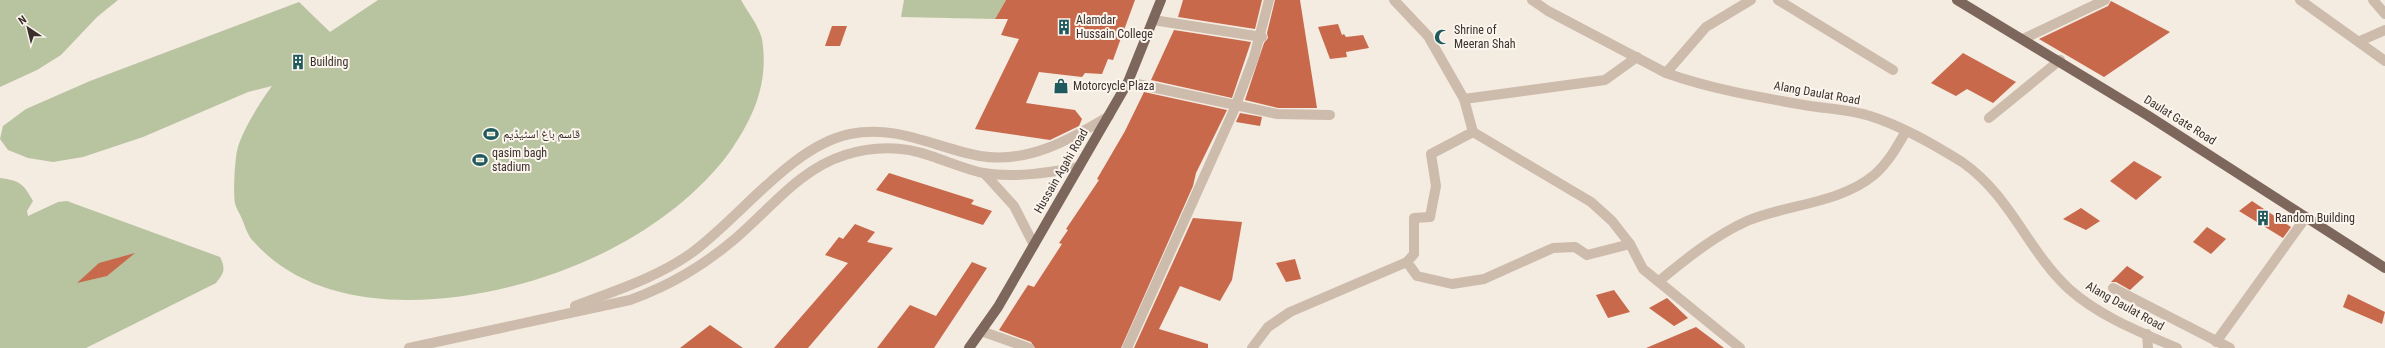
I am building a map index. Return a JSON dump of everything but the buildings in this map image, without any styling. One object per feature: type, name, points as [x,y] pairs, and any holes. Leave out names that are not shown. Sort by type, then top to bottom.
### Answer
[{"type":"main road","name":"Hussain Agahi Road","points":[[969,348],[998,306],[1128,82],[1161,0]]},
{"type":"main road","name":"Daulat Gate Road","points":[[1957,0],[2060,60],[2385,268]]},
{"type":"street","points":[[1127,348],[1196,201],[1237,104],[1262,36],[1269,0]]},
{"type":"street","points":[[1394,0],[1409,14],[1428,36],[1464,99],[1473,132],[1591,202],[1612,221],[1630,244],[1643,269],[1740,348]]},
{"type":"street","name":"Alang Daulat Road","points":[[1532,0],[1548,11],[1666,73],[1707,86],[1823,108],[1856,112],[1906,131],[1936,146],[1976,172],[2005,202],[2046,262],[2068,288],[2102,311],[2177,348]]},
{"type":"street","points":[[1666,73],[1706,27],[1751,0]]},
{"type":"street","points":[[1778,0],[1893,70]]},
{"type":"street","points":[[2023,39],[2105,0]]},
{"type":"street","points":[[2300,0],[2360,41],[2385,61]]},
{"type":"street","points":[[2373,0],[2385,14]]},
{"type":"street","points":[[1153,20],[1262,36]]},
{"type":"street","points":[[2360,41],[2385,30]]},
{"type":"street","points":[[1464,99],[1605,80],[1637,58]]},
{"type":"street","points":[[1988,118],[2060,60]]},
{"type":"street","points":[[1128,82],[1237,104],[1277,114],[1330,115]]},
{"type":"street","points":[[546,316],[633,283],[688,256],[709,241],[798,162],[817,148],[849,134],[887,131],[906,134],[980,156],[1018,156],[1062,144],[1109,116]]},
{"type":"street","points":[[1659,282],[1702,246],[1727,232],[1760,216],[1851,188],[1874,176],[1896,150],[1906,131]]},
{"type":"street","points":[[1252,348],[1268,328],[1290,312],[1407,262],[1414,254],[1414,218],[1430,217],[1436,186],[1431,154],[1473,132]]},
{"type":"street","points":[[409,348],[546,316],[630,300],[665,287],[693,272],[719,253],[803,176],[819,165],[852,152],[872,149],[908,150],[984,173],[1018,176],[1079,167]]},
{"type":"street","points":[[984,173],[1000,187],[1018,209],[1024,218],[1034,245]]},
{"type":"street","points":[[2216,342],[2306,218]]},
{"type":"street","points":[[1407,262],[1417,276],[1452,284],[1484,280],[1553,248],[1575,247],[1588,255],[1630,244]]},
{"type":"street","points":[[2113,288],[2230,348]]},
{"type":"street","points":[[981,331],[1029,348]]},
{"type":"street","points":[[2147,334],[2148,348]]},
{"type":"green space","points":[[0,0],[118,0],[97,17],[61,55],[37,70],[0,87]]},
{"type":"green space","name":"qasim bagh stadium","points":[[378,0],[741,0],[756,24],[762,39],[764,55],[763,70],[758,99],[738,140],[717,168],[676,207],[628,240],[571,267],[526,282],[477,294],[427,300],[378,299],[331,290],[289,271],[252,240],[236,207],[234,199],[236,155],[247,126],[272,86],[248,92],[143,137],[83,157],[53,162],[28,158],[8,150],[0,139],[3,126],[26,109],[90,81],[299,2],[330,32]]},
{"type":"green space","points":[[904,0],[1006,0],[995,19],[901,17]]},
{"type":"green space","points":[[0,178],[17,182],[26,190],[33,201],[27,211],[28,216],[58,202],[67,201],[220,257],[223,265],[222,274],[216,283],[86,348],[0,348]]},
{"type":"place","name":"Alamdar Hussain College","points":[[1064,27]]},
{"type":"place","name":"Shrine of Meeran Shah","points":[[1442,37]]},
{"type":"place","name":"Building","points":[[298,62]]},
{"type":"place","name":"Motorcycle Plaza","points":[[1061,86]]},
{"type":"place","name":"قاسم باغ اسٹیڈیم","points":[[491,134]]},
{"type":"place","name":"qasim bagh stadium","points":[[480,160]]},
{"type":"place","name":"Random Building","points":[[2263,218]]}]
